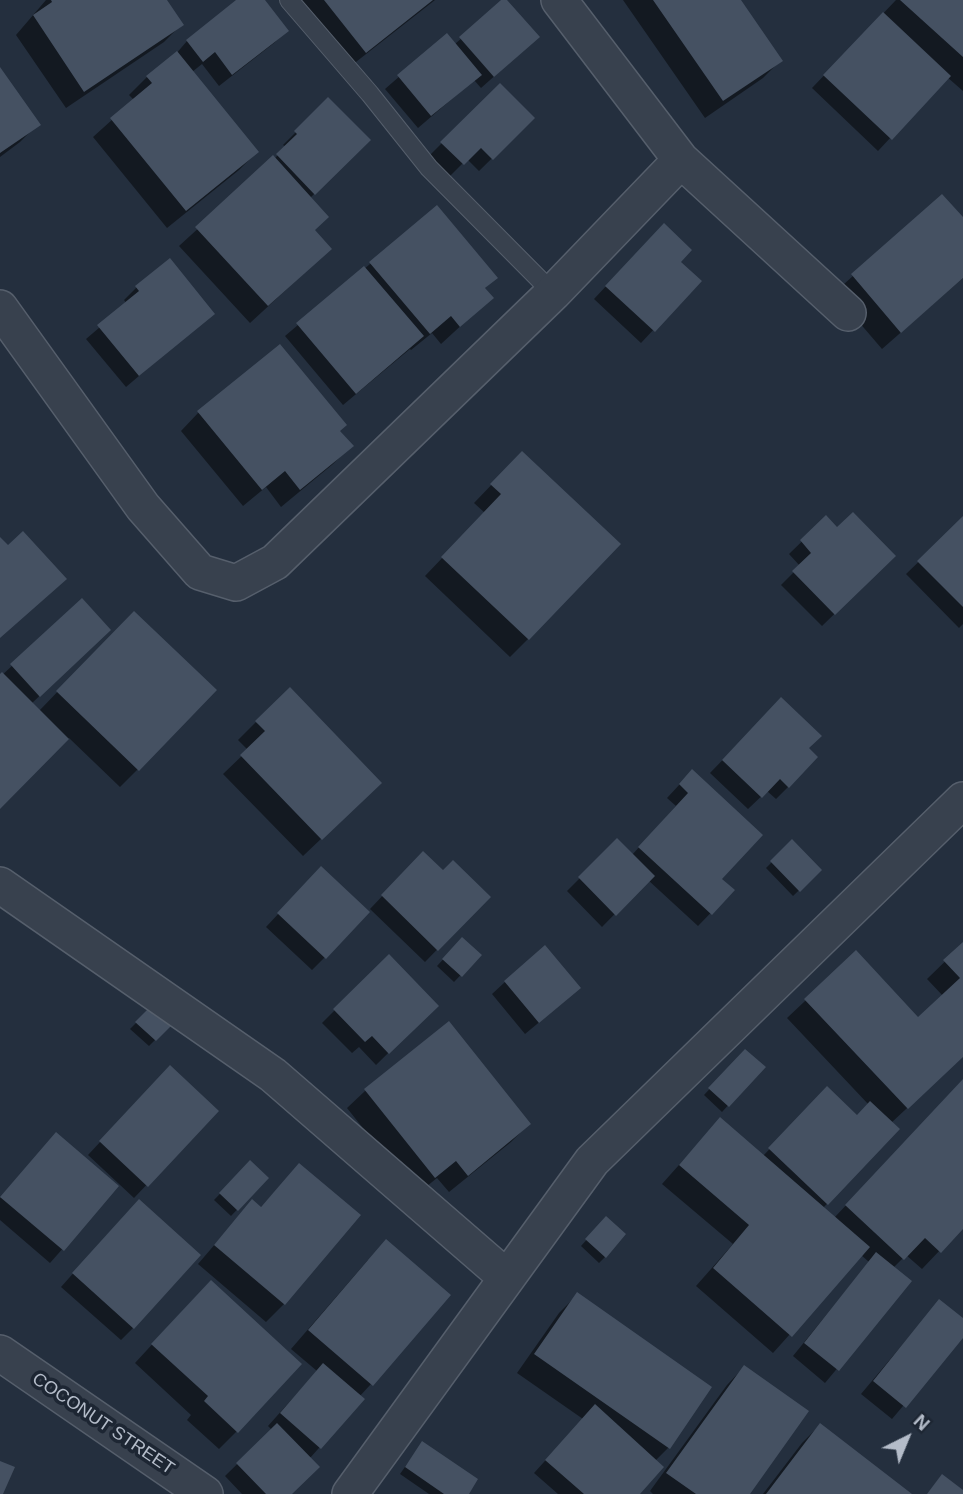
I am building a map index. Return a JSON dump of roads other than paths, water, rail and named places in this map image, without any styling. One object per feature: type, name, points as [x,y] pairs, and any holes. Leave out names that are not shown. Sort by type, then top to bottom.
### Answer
[{"type":"street","points":[[559,0],[681,160],[848,313]]},
{"type":"street","points":[[0,308],[143,507],[200,572],[236,583],[275,562],[553,293],[681,160]]},
{"type":"street","points":[[350,1494],[592,1161],[963,800]]},
{"type":"street","points":[[0,885],[273,1075],[507,1278]]},
{"type":"street","name":"COCONUT STREET","points":[[0,1353],[205,1494]]},
{"type":"lane","points":[[289,0],[429,168],[553,293]]}]
